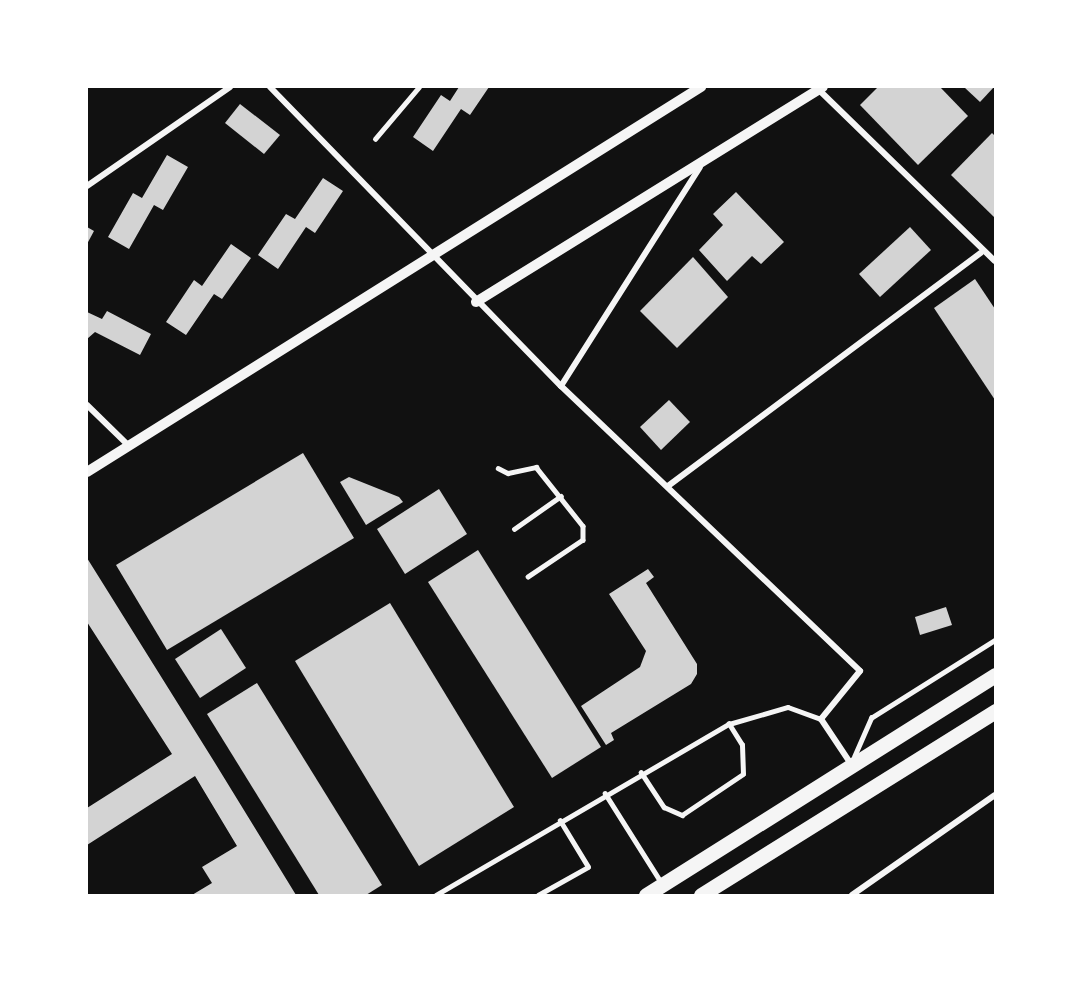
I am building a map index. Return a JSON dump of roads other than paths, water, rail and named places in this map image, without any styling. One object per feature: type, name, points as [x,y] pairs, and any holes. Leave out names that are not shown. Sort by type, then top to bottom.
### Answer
[{"type":"main road","points":[[646,895],[995,675]]},
{"type":"main road","points":[[712,892],[995,711]]},
{"type":"street","points":[[87,186],[230,87]]},
{"type":"street","points":[[270,87],[476,302],[860,671],[821,719],[852,765]]},
{"type":"street","points":[[87,472],[127,444],[324,328],[430,255],[701,87]]},
{"type":"street","points":[[476,302],[700,167],[821,88],[981,253],[995,261]]},
{"type":"street","points":[[561,386],[700,167]]},
{"type":"street","points":[[668,486],[981,253]]},
{"type":"street","points":[[87,405],[127,444]]},
{"type":"street","points":[[852,895],[995,795]]},
{"type":"lane","points":[[375,139],[419,87]]},
{"type":"lane","points":[[498,468],[508,473],[536,467],[580,515],[583,540],[528,577]]},
{"type":"lane","points":[[514,529],[561,496]]},
{"type":"lane","points":[[852,765],[871,718],[995,640]]},
{"type":"lane","points":[[436,895],[605,793],[729,723],[788,707],[821,719]]},
{"type":"lane","points":[[641,772],[664,807],[682,814],[743,774],[742,745],[729,723]]},
{"type":"lane","points":[[605,793],[663,884]]},
{"type":"lane","points":[[538,895],[588,867],[560,821]]}]
